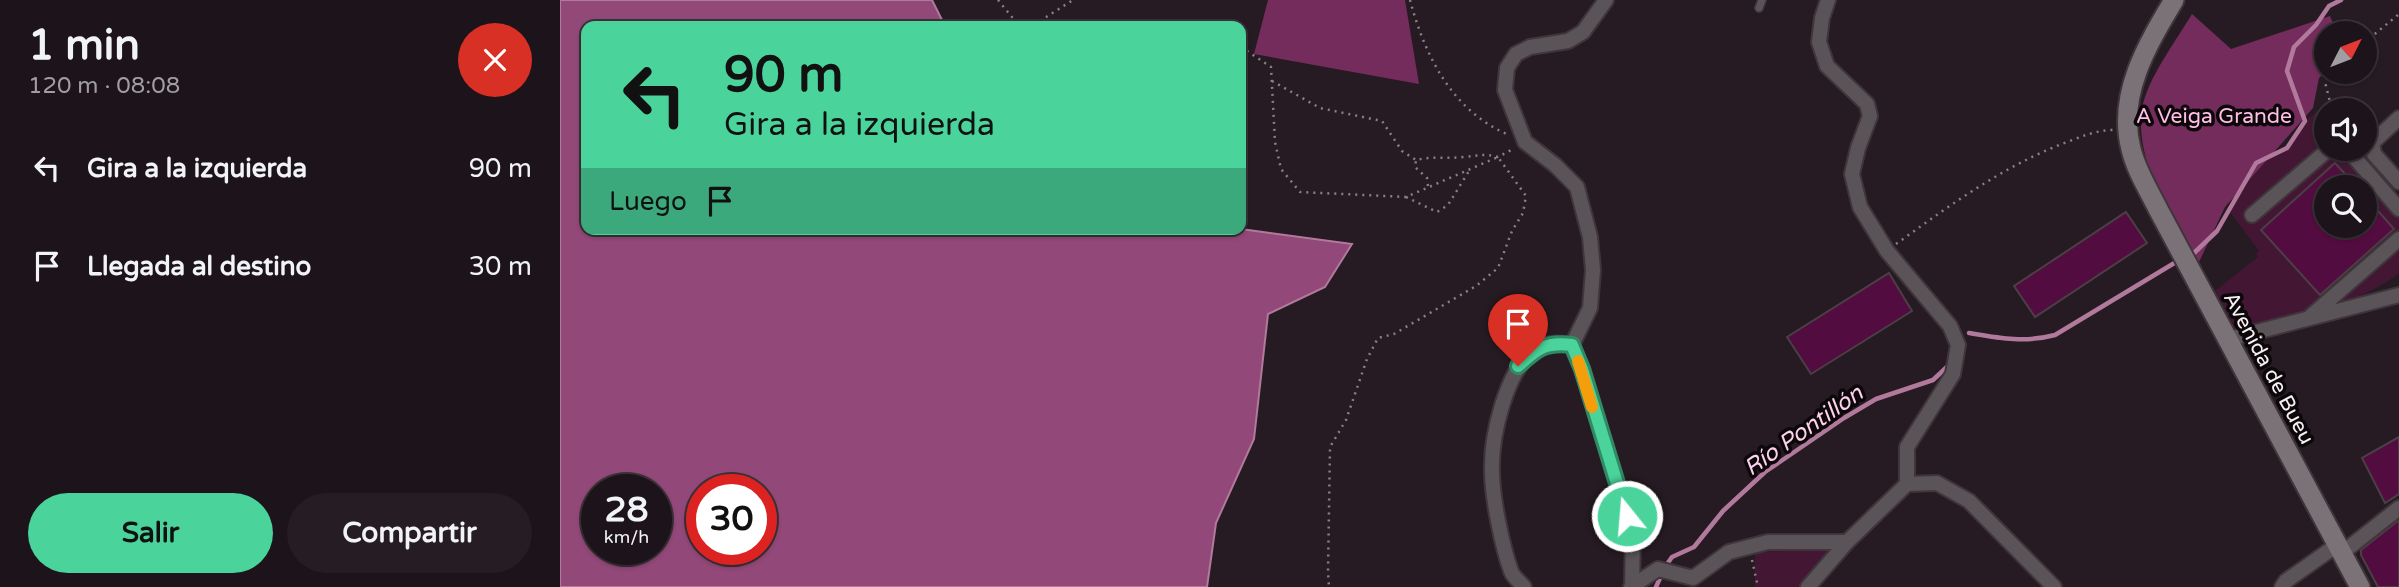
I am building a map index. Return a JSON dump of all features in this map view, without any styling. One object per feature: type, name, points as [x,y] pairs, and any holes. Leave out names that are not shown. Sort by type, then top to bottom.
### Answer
[{"type":"main road","name":"Avenida de Bueu","points":[[2174,0],[2146,47],[2132,86],[2128,130],[2138,170],[2360,587]]},
{"type":"street","points":[[1606,0],[1583,32],[1568,41],[1530,47],[1516,54],[1507,68],[1504,90],[1525,142],[1555,165],[1577,187],[1590,237],[1593,270],[1590,308],[1572,345],[1582,369],[1633,535],[1632,587],[1665,571],[1693,578],[1728,552],[1768,542],[1847,542]]},
{"type":"street","points":[[1828,0],[1819,42],[1827,66],[1867,104],[1870,116],[1852,174],[1860,207],[1887,251],[1950,326],[1958,345],[1953,374],[1907,447],[1907,484]]},
{"type":"street","points":[[2399,118],[2372,144],[2374,154],[2399,182]]},
{"type":"street","points":[[2252,215],[2315,161]]},
{"type":"street","points":[[2358,161],[2399,209]]},
{"type":"street","points":[[2308,319],[2399,239]]},
{"type":"street","points":[[2229,340],[2399,295]]},
{"type":"street","points":[[1524,587],[1511,573],[1499,521],[1492,470],[1497,421],[1518,366],[1537,348],[1555,343],[1572,345]]},
{"type":"street","points":[[1808,587],[1847,542],[1907,484],[1937,483],[1969,501],[2054,587]]},
{"type":"street","points":[[2281,587],[2286,581],[2340,549],[2399,508]]},
{"type":"path","points":[[998,0],[1015,21]]},
{"type":"path","points":[[1042,21],[1073,0]]},
{"type":"path","points":[[1410,0],[1419,35],[1433,65],[1458,100],[1497,130],[1525,142]]},
{"type":"path","points":[[2377,32],[2399,14]]},
{"type":"path","points":[[1246,50],[1271,67],[1275,142],[1281,169],[1300,192],[1406,197],[1437,212],[1448,205],[1471,169]]},
{"type":"path","points":[[1272,80],[1320,108],[1382,121],[1402,151],[1416,160],[1431,156],[1461,158],[1485,153],[1498,157],[1526,195],[1523,214],[1512,231],[1498,268],[1476,286],[1394,334],[1378,338],[1367,359],[1346,420],[1330,447],[1329,587]]},
{"type":"path","points":[[1887,251],[1995,175],[2044,151],[2101,130],[2128,130]]},
{"type":"path","points":[[1406,197],[1498,157],[1525,142]]},
{"type":"path","points":[[1416,160],[1415,167],[1427,178],[1428,187]]},
{"type":"path","points":[[1750,547],[1758,587]]},
{"type":"shaded area","points":[[560,0],[932,0],[942,21],[581,21],[581,235],[1246,235],[1246,230],[1352,244],[1325,287],[1268,314],[1254,439],[1216,523],[1207,587],[560,587]]},
{"type":"shaded area","points":[[2314,114],[2314,161],[2362,161],[2375,175],[2314,175],[2314,238],[2377,238],[2377,178],[2399,202],[2399,273],[2365,294],[2346,301],[2247,327],[2234,325],[2215,291],[2258,257],[2256,254],[2259,251],[2230,212],[2258,164],[2288,148]]},
{"type":"shaded area","points":[[1834,549],[1804,587],[1755,587],[1755,552]]},
{"type":"green space","points":[[1268,0],[1405,0],[1419,84],[1254,54]]},
{"type":"green space","name":"A Veiga Grande","points":[[2192,14],[2231,49],[2314,21],[2314,84],[2318,84],[2313,108],[2225,207],[2199,262],[2167,208],[2144,150],[2142,109],[2150,85]]},
{"type":"green space","name":"A Veiga Grande","points":[[2330,16],[2332,21],[2315,21]]},
{"type":"building","points":[[2335,163],[2346,175],[2322,175]]},
{"type":"building","points":[[2314,182],[2314,238],[2377,238],[2377,210],[2394,229],[2320,295],[2261,230]]},
{"type":"building","points":[[2126,212],[2147,243],[2035,317],[2014,286]]},
{"type":"building","points":[[1889,273],[1912,311],[1811,374],[1787,337]]},
{"type":"building","points":[[2399,437],[2399,494],[2385,503],[2362,458]]},
{"type":"building","points":[[2399,520],[2399,587],[2378,587],[2361,550]]},
{"type":"waterway","name":"Río Pontillón","points":[[2194,253],[2217,231],[2256,163],[2287,148],[2305,121],[2287,71],[2294,47],[2316,25],[2329,6],[2341,0]]},
{"type":"waterway","name":"Río Pontillón","points":[[1969,333],[2023,339],[2055,335],[2176,262]]},
{"type":"waterway","name":"Río Pontillón","points":[[1656,587],[1672,557],[1694,547],[1723,511],[1765,472],[1876,399],[1933,380],[1949,365]]},
{"type":"slow traffic","points":[[1578,361],[1592,407]]},
{"type":"route","points":[[1518,366],[1537,348],[1555,343],[1572,345],[1582,369],[1627,516]]}]
